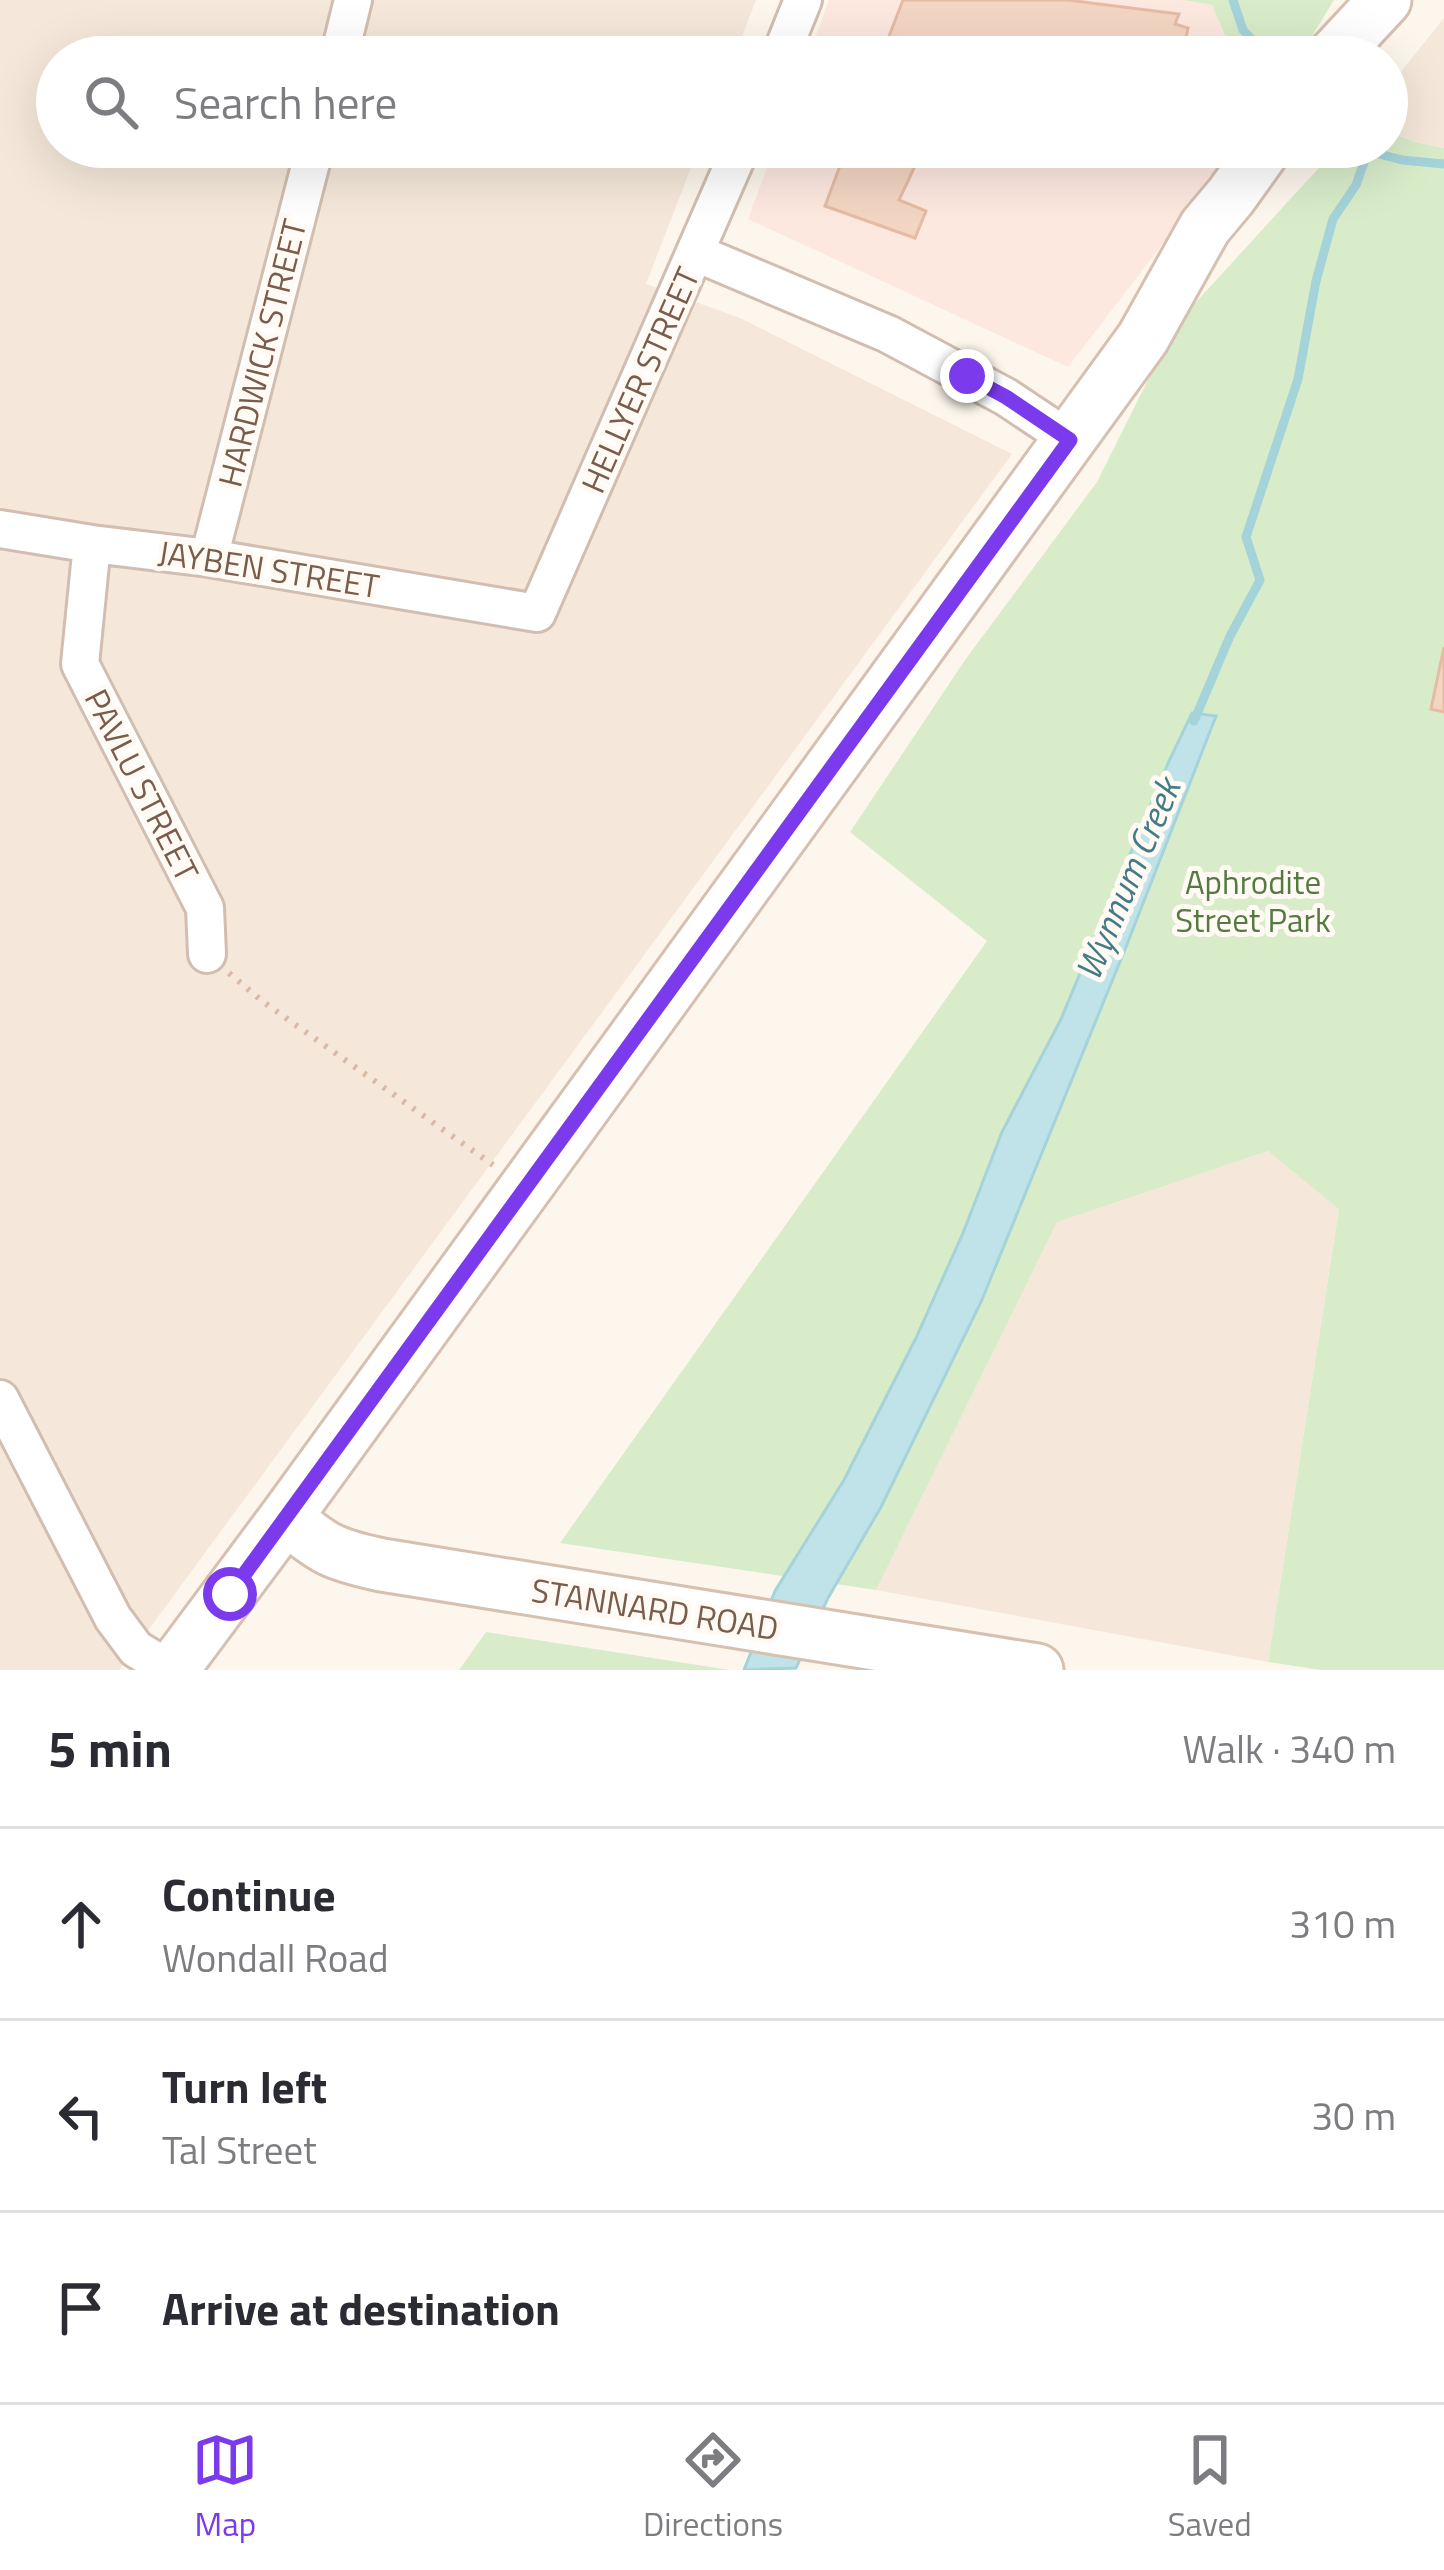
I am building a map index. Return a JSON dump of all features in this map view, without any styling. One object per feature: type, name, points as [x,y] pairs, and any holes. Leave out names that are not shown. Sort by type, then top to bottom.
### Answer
[{"type":"main road","points":[[1353,36],[1389,0]]},
{"type":"main road","points":[[1374,36],[1389,0]]},
{"type":"main road","points":[[172,1670],[1070,440],[1143,338],[1205,227],[1251,168]]},
{"type":"main road","points":[[1143,338],[1232,245],[1289,168]]},
{"type":"main road","name":"STANNARD ROAD","points":[[286,1517],[319,1546],[339,1556],[1036,1670]]},
{"type":"street","points":[[344,36],[353,0]]},
{"type":"street","points":[[788,36],[803,0]]},
{"type":"street","name":"HARDWICK STREET","points":[[209,558],[310,168]]},
{"type":"street","name":"HELLYER STREET","points":[[537,613],[732,168]]},
{"type":"street","points":[[696,254],[888,334],[1006,397],[1070,440]]},
{"type":"street","name":"JAYBEN STREET","points":[[0,529],[209,558],[537,613]]},
{"type":"street","name":"PAVLU STREET","points":[[92,544],[80,664],[205,908],[207,954]]},
{"type":"street","points":[[0,1399],[113,1618],[136,1649],[172,1670]]},
{"type":"path","points":[[207,954],[262,1001],[493,1166]]},
{"type":"shaded area","points":[[0,0],[756,0],[742,36],[36,36],[36,168],[691,168],[646,284],[740,318],[1012,454],[119,1670],[0,1670]]},
{"type":"shaded area","points":[[829,0],[1183,0],[1212,5],[1225,36],[816,36]]},
{"type":"shaded area","points":[[1444,18],[1444,148],[1408,139],[1408,63]]},
{"type":"shaded area","points":[[767,168],[1221,168],[1068,367],[748,219]]},
{"type":"shaded area","points":[[1268,1151],[1339,1208],[1268,1662],[876,1590],[1057,1221]]},
{"type":"green space","points":[[1183,0],[1334,0],[1312,36],[1225,36],[1212,5]]},
{"type":"green space","name":"Aphrodite Street Park","points":[[1408,139],[1444,148],[1444,1670],[1321,1670],[1268,1662],[1339,1209],[1268,1151],[1057,1222],[876,1590],[560,1543],[987,941],[850,832],[965,660],[1097,482],[1176,324],[1319,168],[1408,168]]},
{"type":"green space","points":[[486,1632],[730,1670],[459,1670]]},
{"type":"water","points":[[1192,713],[1216,716],[981,1302],[796,1668],[744,1670],[775,1591],[844,1480],[916,1338],[1002,1132],[1061,1019]]},
{"type":"building","points":[[903,0],[1067,0],[1179,14],[1175,24],[1188,28],[1186,36],[889,36]]},
{"type":"building","points":[[839,168],[914,168],[899,200],[926,211],[915,238],[825,206]]},
{"type":"building","points":[[1444,647],[1444,712],[1431,709]]},
{"type":"waterway","name":"Wynnum Creek","points":[[1233,0],[1249,36]]},
{"type":"waterway","points":[[1408,161],[1444,164]]},
{"type":"waterway","name":"Wynnum Creek","points":[[1194,721],[1260,580],[1246,537],[1298,379],[1333,219],[1362,168]]},
{"type":"route","points":[[230,1594],[1070,440],[967,376]]}]
